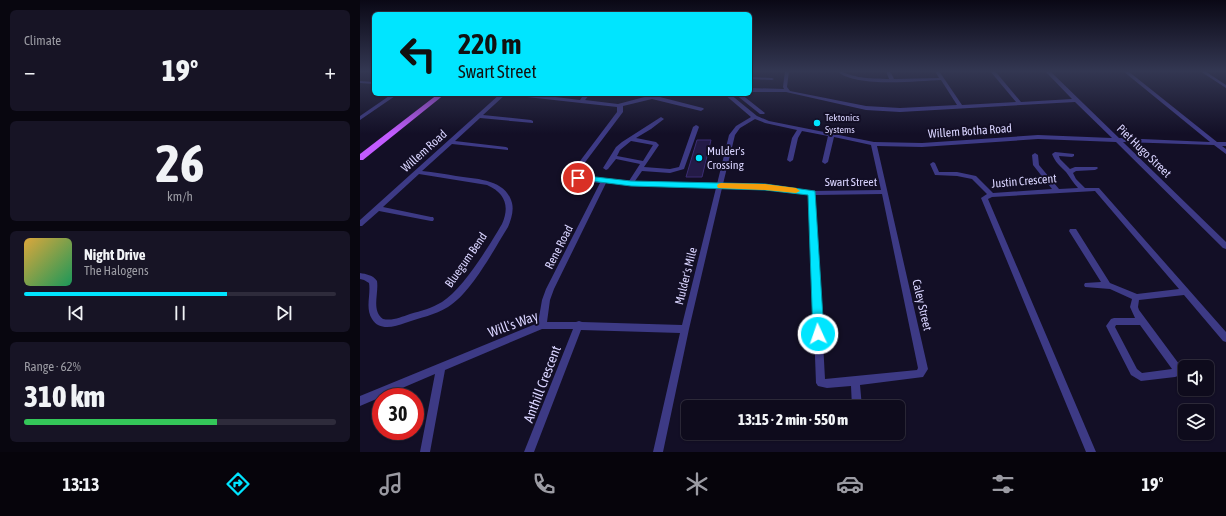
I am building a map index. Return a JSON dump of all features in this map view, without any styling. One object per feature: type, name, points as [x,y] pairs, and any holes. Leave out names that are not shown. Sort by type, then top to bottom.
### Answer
[{"type":"main road","points":[[360,158],[439,96]]},
{"type":"street","points":[[793,92],[878,109],[900,110],[1019,102],[1076,100]]},
{"type":"street","points":[[951,92],[960,106]]},
{"type":"street","points":[[1010,92],[1019,102]]},
{"type":"street","name":"Piet Hugo Street","points":[[1068,92],[1226,246]]},
{"type":"street","points":[[1151,92],[1226,152]]},
{"type":"street","points":[[360,118],[363,113],[392,96]]},
{"type":"street","name":"Willem Road","points":[[360,224],[502,96]]},
{"type":"street","points":[[536,96],[620,105],[648,97],[673,101],[701,109]]},
{"type":"street","points":[[582,101],[586,96]]},
{"type":"street","name":"Willem Botha Road","points":[[729,96],[755,117],[767,122],[874,144],[922,145],[1038,137],[1226,144]]},
{"type":"street","points":[[741,96],[762,112]]},
{"type":"street","name":"Swart Street","points":[[620,105],[620,112],[576,172],[577,177],[631,183],[765,187],[812,193],[884,192]]},
{"type":"street","points":[[479,116],[531,122]]},
{"type":"street","name":"Mulder's Mile","points":[[658,452],[685,329],[720,186],[724,163],[733,132],[742,124],[755,117]]},
{"type":"street","points":[[606,168],[623,143],[632,139],[661,119]]},
{"type":"street","points":[[640,169],[670,171],[682,168],[696,127]]},
{"type":"street","points":[[790,160],[795,138],[800,130]]},
{"type":"street","points":[[825,162],[831,136]]},
{"type":"street","points":[[631,183],[654,150],[656,144],[632,139]]},
{"type":"street","points":[[450,142],[506,149]]},
{"type":"street","name":"Caley Street","points":[[812,193],[822,383],[916,375],[922,372],[924,368],[874,144]]},
{"type":"street","points":[[1072,154],[1055,154],[1057,160],[1070,172],[1074,180],[1083,189]]},
{"type":"street","points":[[1035,155],[1036,165],[1057,190]]},
{"type":"street","points":[[614,157],[645,163]]},
{"type":"street","points":[[933,164],[937,174],[957,174],[976,178],[991,195]]},
{"type":"street","points":[[1070,172],[1075,169],[1095,168]]},
{"type":"street","name":"Bluegum Bend","points":[[360,276],[371,279],[374,284],[374,316],[383,323],[395,323],[437,309],[458,295],[504,226],[508,216],[508,201],[504,192],[495,185],[480,181],[417,172]]},
{"type":"street","name":"Rene Road","points":[[542,325],[546,300],[550,289],[604,181]]},
{"type":"street","name":"Justin Crescent","points":[[1091,452],[985,204],[984,198],[991,195],[1057,190],[1093,188],[1099,190],[1226,338]]},
{"type":"street","points":[[378,208],[431,219]]},
{"type":"street","points":[[1072,231],[1082,244],[1107,285]]},
{"type":"street","points":[[1088,285],[1107,285],[1136,297],[1186,292]]},
{"type":"street","points":[[1136,297],[1134,307],[1142,321],[1176,367],[1177,371],[1174,373],[1141,377],[1134,372],[1110,326],[1114,322],[1142,321]]},
{"type":"street","name":"Will's Way","points":[[360,401],[542,325],[685,329]]},
{"type":"street","name":"Anthill Crescent","points":[[529,452],[579,325]]},
{"type":"street","points":[[425,452],[441,367]]},
{"type":"street","points":[[855,380],[856,400]]},
{"type":"building","name":"Mulder's Crossing","points":[[697,140],[711,140],[702,177],[686,177]]},
{"type":"slow traffic","points":[[721,186],[765,187],[796,191]]},
{"type":"place","name":"Tektonics Systems","points":[[817,123]]},
{"type":"place","name":"Mulder's Crossing","points":[[699,158]]},
{"type":"route","points":[[578,178],[631,183],[765,187],[812,193],[818,334]]}]
